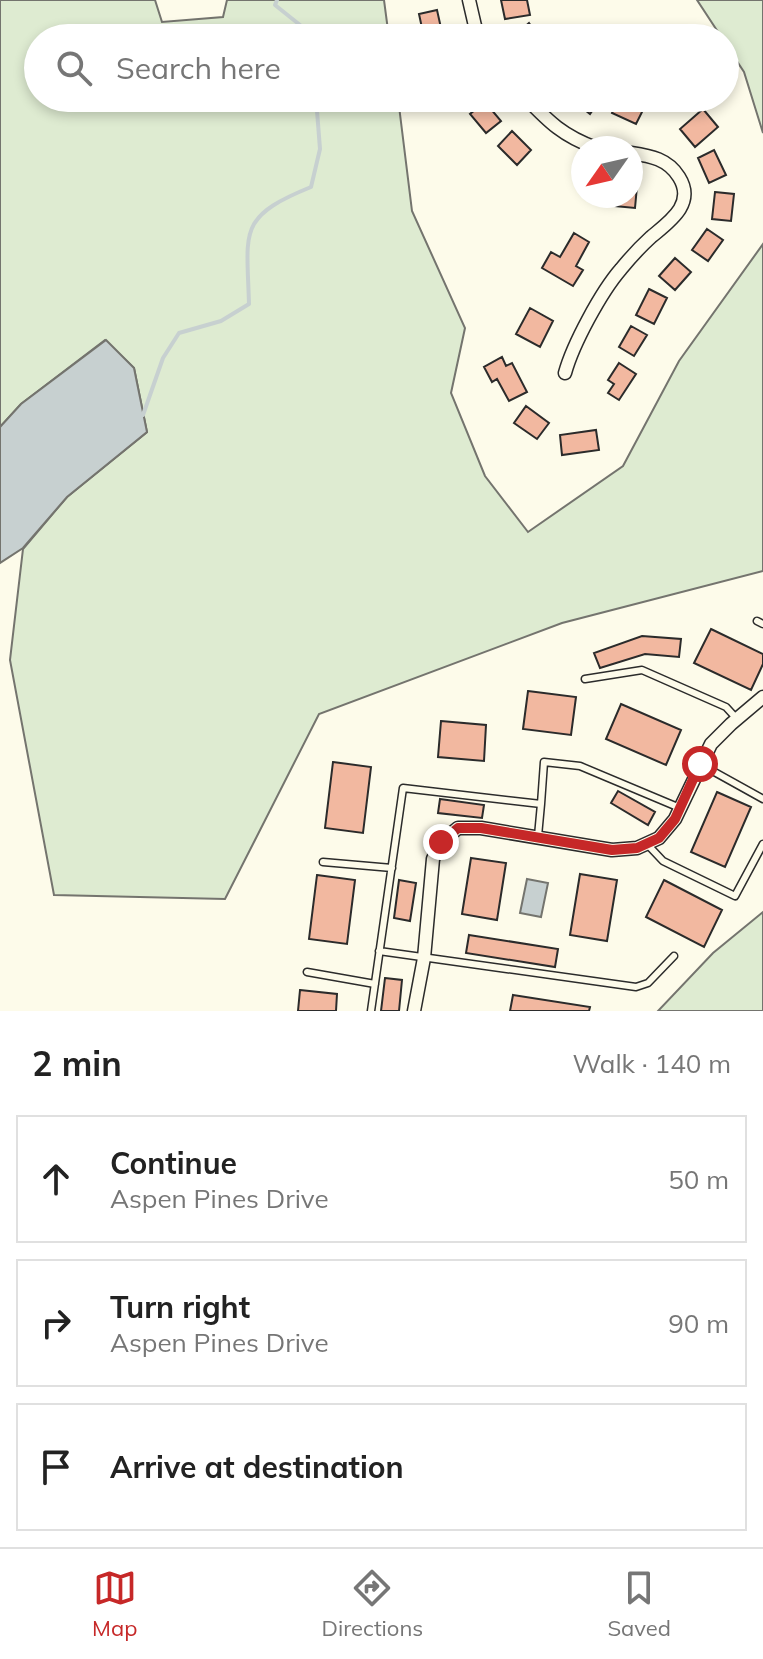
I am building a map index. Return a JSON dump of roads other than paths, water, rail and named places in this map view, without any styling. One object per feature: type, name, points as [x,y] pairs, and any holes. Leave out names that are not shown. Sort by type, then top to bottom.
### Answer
[{"type":"street","points":[[469,0],[475,24]]},
{"type":"street","points":[[538,112],[571,138]]},
{"type":"street","points":[[565,373],[573,348],[619,271],[671,221],[682,206],[682,182],[672,166],[643,155]]},
{"type":"street","points":[[414,1011],[424,958],[433,859],[441,842],[458,828],[481,828],[612,850],[647,844],[659,838],[675,819],[711,744],[763,697]]},
{"type":"lane","points":[[585,679],[642,670],[726,707],[737,719]]},
{"type":"lane","points":[[538,838],[544,762],[580,766],[680,808]]},
{"type":"lane","points":[[700,764],[763,799]]},
{"type":"lane","points":[[371,1011],[403,788],[541,804]]},
{"type":"lane","points":[[647,844],[663,861],[735,896],[763,844]]},
{"type":"lane","points":[[323,862],[392,868]]},
{"type":"lane","points":[[379,951],[636,987],[648,983],[674,956]]},
{"type":"lane","points":[[307,972],[375,984]]},
{"type":"waterway","points":[[277,0],[275,5],[299,24]]},
{"type":"waterway","points":[[143,415],[163,358],[179,333],[221,321],[249,304],[247,259],[252,229],[258,218],[270,208],[311,187],[320,149],[317,112]]}]
